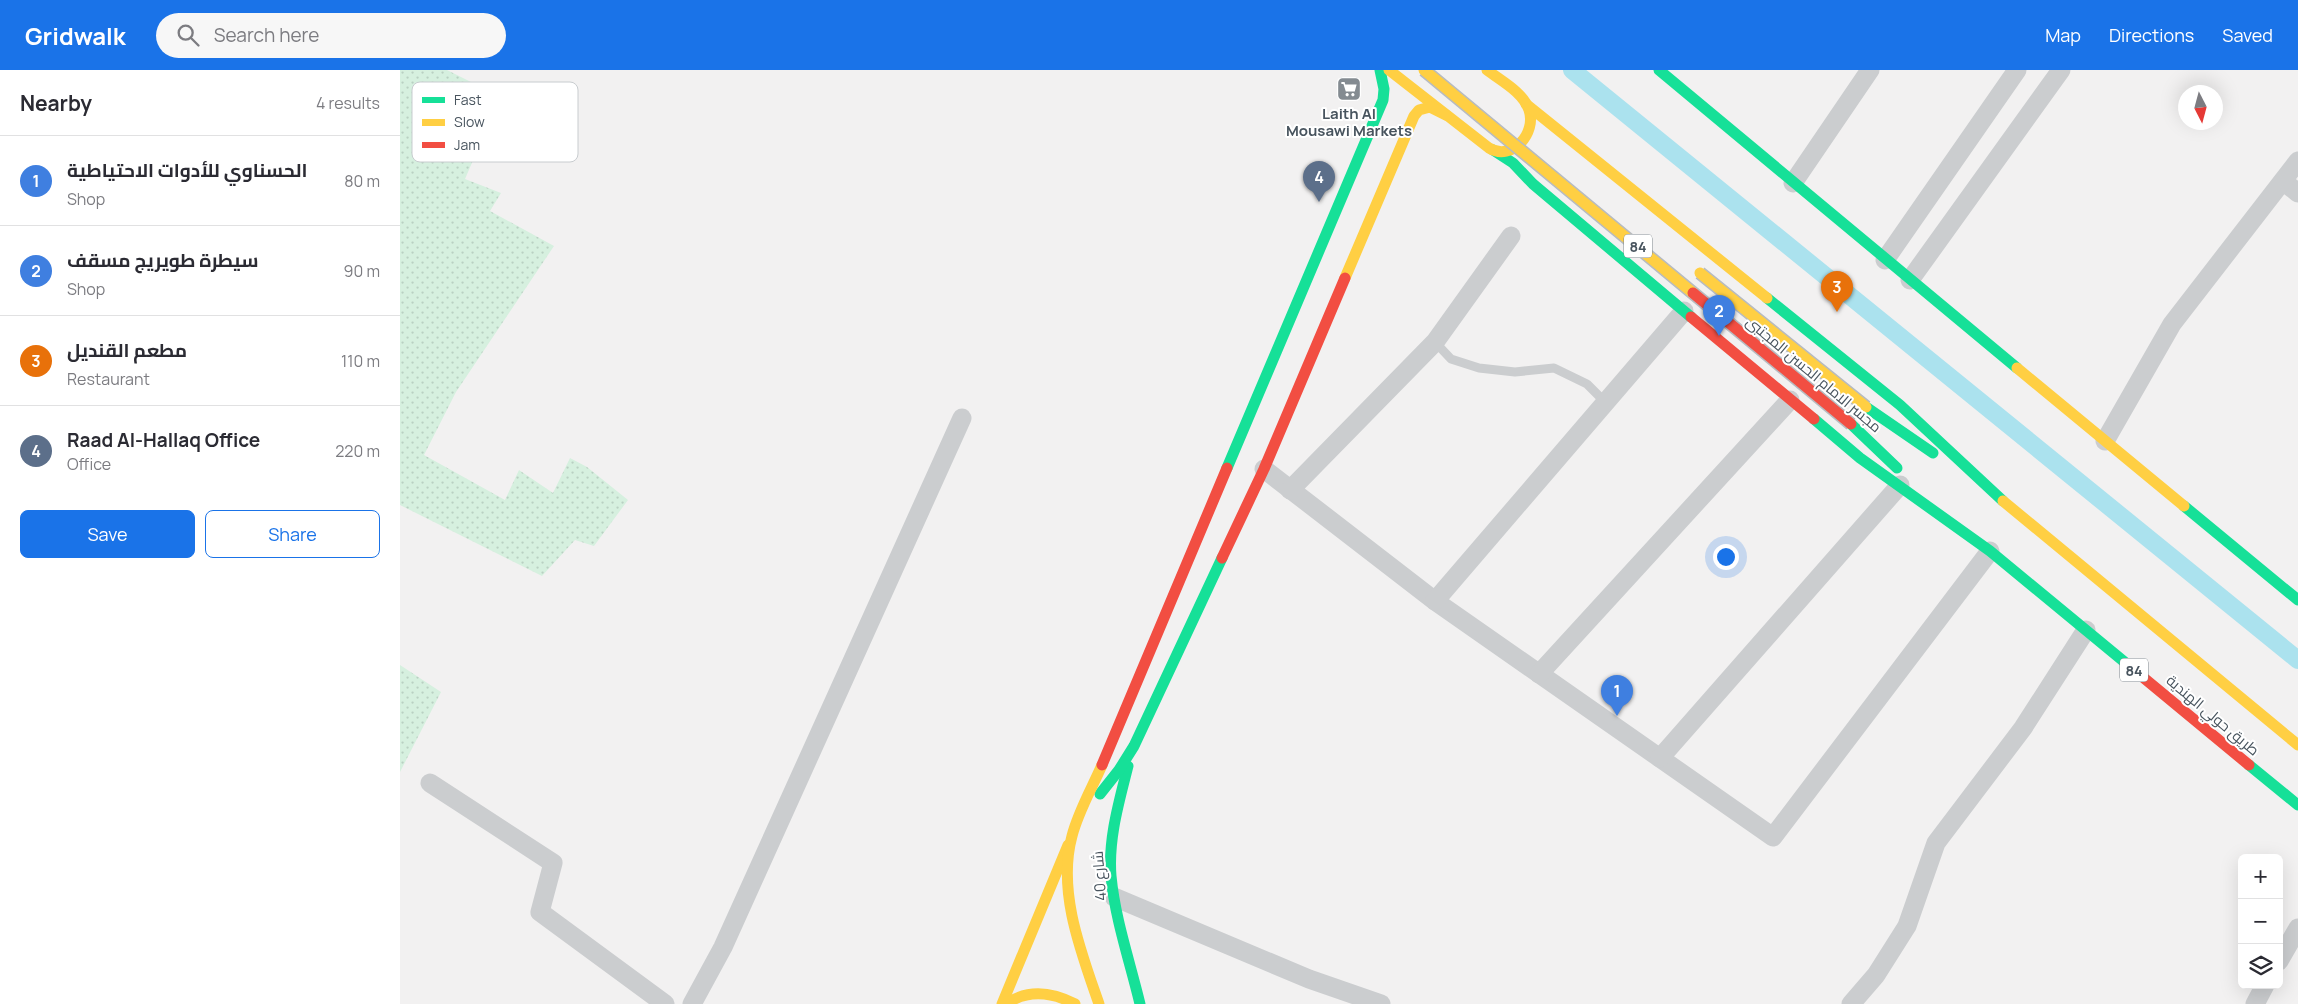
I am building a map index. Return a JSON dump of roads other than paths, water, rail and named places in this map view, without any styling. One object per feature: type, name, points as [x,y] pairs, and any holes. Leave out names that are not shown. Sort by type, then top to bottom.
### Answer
[{"type":"main road","points":[[1004,1004],[1072,834],[1383,100],[1383,78],[1380,70]]},
{"type":"main road","points":[[1389,70],[1492,150],[1513,164],[1533,184],[1860,458],[1970,535]]},
{"type":"main road","name":"مجسر الامام الحسن المجتبى","points":[[1424,70],[1851,424],[1970,535]]},
{"type":"main road","points":[[1487,70],[1526,104],[1900,405],[2006,504]]},
{"type":"main road","points":[[1659,70],[1885,260],[2298,600]]},
{"type":"main road","points":[[1492,150],[1508,150],[1524,140],[1531,122],[1526,104]]},
{"type":"main road","points":[[1072,834],[1086,812],[1120,770],[1134,746],[1264,469],[1414,116],[1419,110],[1430,107],[1446,115]]},
{"type":"main road","points":[[1520,128],[1539,141],[1567,137]]},
{"type":"main road","points":[[1533,184],[1527,164],[1531,151],[1539,141]]},
{"type":"main road","name":"مجسر الامام الحسن المجتبى","points":[[1690,264],[1866,407],[2006,504]]},
{"type":"main road","name":"طريق حولي الهندية","points":[[2006,504],[2298,746]]},
{"type":"main road","name":"طريق حولي الهندية","points":[[1970,535],[2298,805]]},
{"type":"main road","name":"شارع 40","points":[[1134,746],[1114,819],[1111,853],[1114,897],[1140,1004]]},
{"type":"main road","name":"شارع 40","points":[[1072,834],[1067,856],[1069,896],[1077,932],[1099,1004]]},
{"type":"main road","points":[[1004,1004],[1013,998],[1030,993],[1049,994],[1075,1004]]},
{"type":"street","points":[[1793,183],[1870,70]]},
{"type":"street","points":[[1885,260],[2017,70]]},
{"type":"street","points":[[1910,280],[2061,70]]},
{"type":"street","points":[[2105,440],[2172,324],[2298,161]]},
{"type":"street","points":[[2283,181],[2298,193]]},
{"type":"street","points":[[1290,490],[1434,342],[1511,236]]},
{"type":"street","points":[[1435,601],[1684,310]]},
{"type":"street","points":[[1539,674],[1790,400]]},
{"type":"street","points":[[692,1004],[723,948],[962,418]]},
{"type":"street","points":[[1264,469],[1435,601],[1774,837],[1990,551]]},
{"type":"street","points":[[1660,758],[1900,485]]},
{"type":"street","points":[[1851,1004],[1876,975],[1906,926],[1936,843],[2023,728],[2086,630]]},
{"type":"street","points":[[430,783],[554,863],[540,912],[665,1004]]},
{"type":"street","points":[[1114,897],[1309,979],[1381,1004]]},
{"type":"street","points":[[2283,954],[2298,928]]},
{"type":"street","points":[[2255,1004],[2263,989]]},
{"type":"lane","points":[[1434,342],[1451,359],[1479,368],[1516,372],[1554,368],[1587,384],[1606,403]]},
{"type":"waterway","points":[[1572,70],[2298,660]]},
{"type":"place","name":"Laith Al Mousawi Markets","points":[[1349,89]]},
{"type":"place","name":"Raad Al-Hallaq Office","points":[[1319,202]]},
{"type":"place","name":"مطعم القنديل","points":[[1837,312]]},
{"type":"place","name":"سيطرة طويريج مسقف","points":[[1719,336]]},
{"type":"place","name":"الحسناوي للأدوات الاحتياطية","points":[[1617,716]]}]
